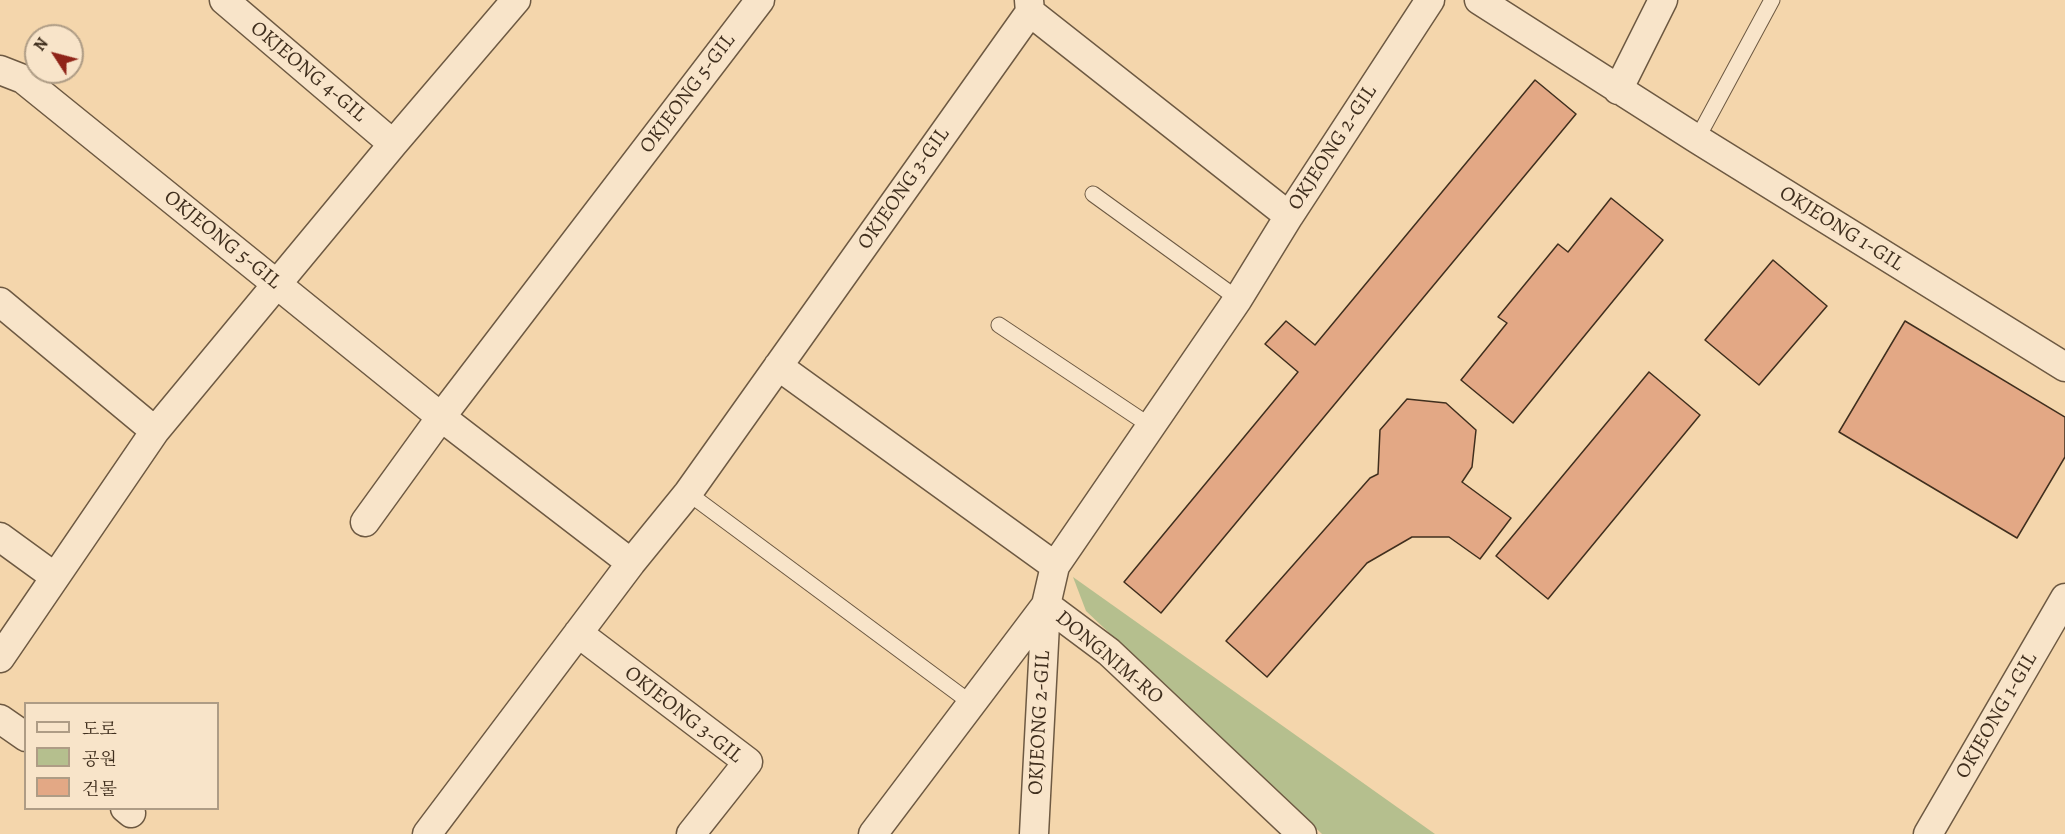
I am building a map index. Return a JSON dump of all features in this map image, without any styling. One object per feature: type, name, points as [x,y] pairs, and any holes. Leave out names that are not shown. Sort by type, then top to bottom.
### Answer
[{"type":"street","name":"OKJEONG 4-GIL","points":[[224,0],[393,144]]},
{"type":"street","points":[[0,658],[155,431],[393,144],[516,0]]},
{"type":"street","name":"OKJEONG 5-GIL","points":[[365,522],[441,417],[760,0]]},
{"type":"street","name":"OKJEONG 2-GIL","points":[[1034,834],[1046,605],[1055,566],[1238,299],[1289,216],[1430,0]]},
{"type":"street","name":"OKJEONG 1-GIL","points":[[1479,0],[1618,90],[2065,367]]},
{"type":"street","points":[[1618,90],[1664,0]]},
{"type":"street","points":[[1030,6],[1289,216]]},
{"type":"street","name":"OKJEONG 3-GIL","points":[[427,834],[631,563],[688,493],[1030,6]]},
{"type":"street","name":"OKJEONG 5-GIL","points":[[0,70],[23,80],[441,417],[631,563]]},
{"type":"street","points":[[0,302],[155,431]]},
{"type":"street","points":[[778,366],[1055,566]]},
{"type":"street","points":[[0,537],[55,577]]},
{"type":"street","name":"OKJEONG 1-GIL","points":[[1928,834],[2064,602]]},
{"type":"street","name":"DONGNIM-RO","points":[[873,834],[1046,605],[1109,652],[1302,834]]},
{"type":"street","name":"OKJEONG 3-GIL","points":[[578,633],[748,762],[691,834]]},
{"type":"street","points":[[0,719],[24,736]]},
{"type":"lane","points":[[1697,139],[1772,0]]},
{"type":"lane","points":[[1093,194],[1238,299]]},
{"type":"lane","points":[[999,325],[1152,427]]},
{"type":"lane","points":[[688,493],[971,703]]},
{"type":"green space","points":[[1073,577],[1435,834],[1322,834],[1086,611]]},
{"type":"building","points":[[1535,80],[1576,114],[1161,613],[1124,582],[1298,372],[1265,344],[1286,321],[1315,345]]},
{"type":"building","points":[[1611,198],[1663,240],[1513,423],[1461,380],[1507,323],[1498,317],[1558,244],[1568,252]]},
{"type":"building","points":[[1773,260],[1827,306],[1759,385],[1705,340]]},
{"type":"building","points":[[1905,321],[2065,417],[2065,457],[2017,538],[1839,432]]},
{"type":"building","points":[[1649,372],[1700,415],[1548,599],[1496,556]]},
{"type":"building","points":[[1407,399],[1446,403],[1476,430],[1472,467],[1462,482],[1511,518],[1480,559],[1449,537],[1412,537],[1367,563],[1267,677],[1226,641],[1370,478],[1378,474],[1380,430]]}]
